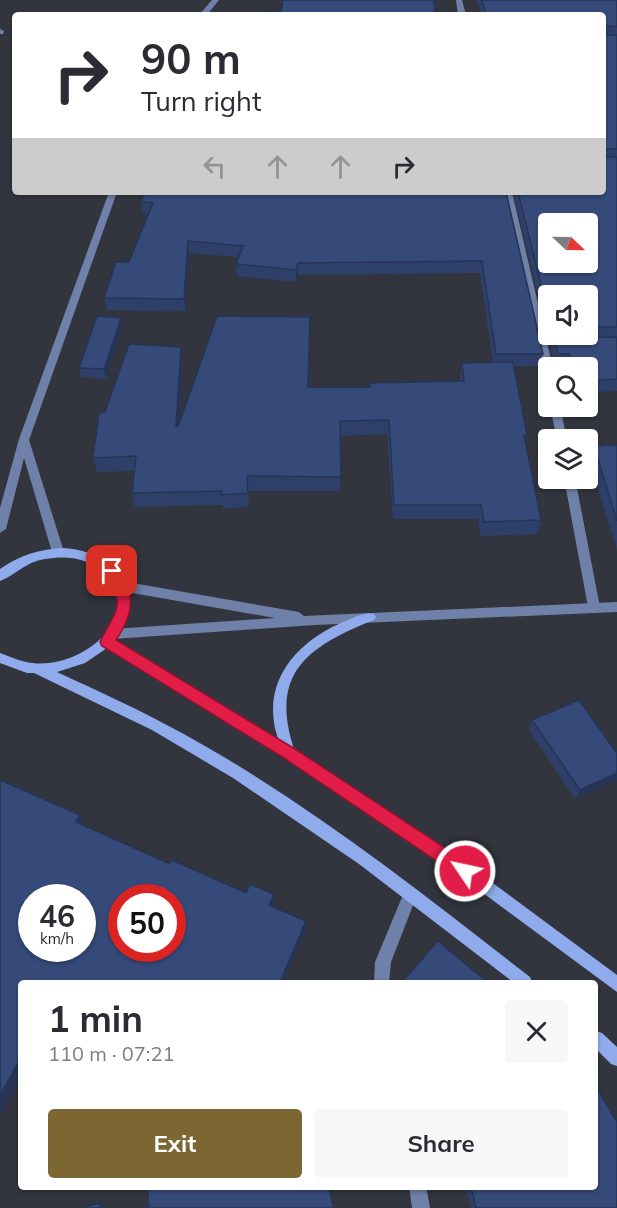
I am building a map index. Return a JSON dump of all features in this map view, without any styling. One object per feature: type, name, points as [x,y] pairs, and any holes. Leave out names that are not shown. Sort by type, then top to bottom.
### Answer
[{"type":"main road","points":[[0,576],[22,561],[58,552],[79,554],[97,560],[112,571],[121,586],[124,597],[123,610],[110,638],[93,654],[76,663],[39,670],[23,668],[0,658]]},
{"type":"main road","points":[[289,753],[281,734],[277,715],[284,681],[292,666],[325,636],[345,625],[369,617]]},
{"type":"main road","points":[[110,638],[289,753],[465,871],[595,965],[617,984]]},
{"type":"main road","points":[[39,670],[117,706],[194,747],[310,822],[522,980]]},
{"type":"main road","points":[[598,1041],[617,1058]]},
{"type":"street","points":[[206,12],[216,0]]},
{"type":"street","points":[[0,529],[24,439],[112,195]]},
{"type":"street","points":[[508,195],[549,345],[549,357]]},
{"type":"street","points":[[24,439],[58,552]]},
{"type":"street","points":[[571,489],[594,607]]},
{"type":"street","points":[[121,586],[315,620]]},
{"type":"street","points":[[110,638],[315,620],[617,607]]},
{"type":"street","points":[[381,980],[383,962],[410,895]]},
{"type":"street","points":[[418,1190],[422,1208]]},
{"type":"building","points":[[283,0],[434,0],[435,12],[281,12]]},
{"type":"building","points":[[482,0],[617,0],[617,27],[606,26],[606,12],[485,12]]},
{"type":"building","points":[[606,35],[617,35],[617,149],[606,149]]},
{"type":"building","points":[[606,157],[617,157],[617,327],[598,327],[598,285],[541,285],[538,273],[598,273],[598,213],[538,213],[538,273],[519,195],[606,195]]},
{"type":"building","points":[[144,195],[507,195],[538,332],[538,345],[541,345],[543,354],[496,354],[482,261],[298,263],[296,270],[236,264],[243,246],[188,241],[184,299],[104,298],[116,262],[129,262],[153,203],[141,202]]},
{"type":"building","points":[[97,316],[121,318],[104,369],[79,368]]},
{"type":"building","points":[[217,316],[310,317],[308,387],[370,387],[370,383],[464,381],[462,363],[513,362],[527,435],[524,435],[541,520],[484,522],[481,505],[394,505],[389,420],[340,421],[341,477],[247,476],[248,493],[222,495],[222,491],[132,493],[136,456],[93,458],[99,413],[105,412],[129,344],[181,347],[176,426],[178,427]]},
{"type":"building","points":[[598,337],[617,337],[617,379],[598,380],[598,357],[570,357],[569,354],[558,354],[556,345],[598,345]]},
{"type":"building","points":[[617,445],[617,521],[598,459],[598,446]]},
{"type":"building","points":[[579,700],[617,753],[617,773],[580,790],[532,720]]},
{"type":"building","points":[[0,780],[80,815],[76,822],[170,864],[172,860],[246,893],[250,884],[274,894],[269,905],[306,921],[281,980],[18,980],[18,1063],[0,1096]]},
{"type":"building","points":[[438,941],[485,980],[404,980]]},
{"type":"building","points":[[598,1090],[617,1122],[617,1208],[476,1208],[472,1190],[598,1190]]},
{"type":"building","points":[[147,1190],[330,1190],[333,1208],[140,1208],[149,1206]]},
{"type":"building","points":[[100,1203],[100,1208],[82,1208]]},
{"type":"route","points":[[112,571],[121,586],[124,597],[120,622],[107,642],[289,753],[465,871]]}]
